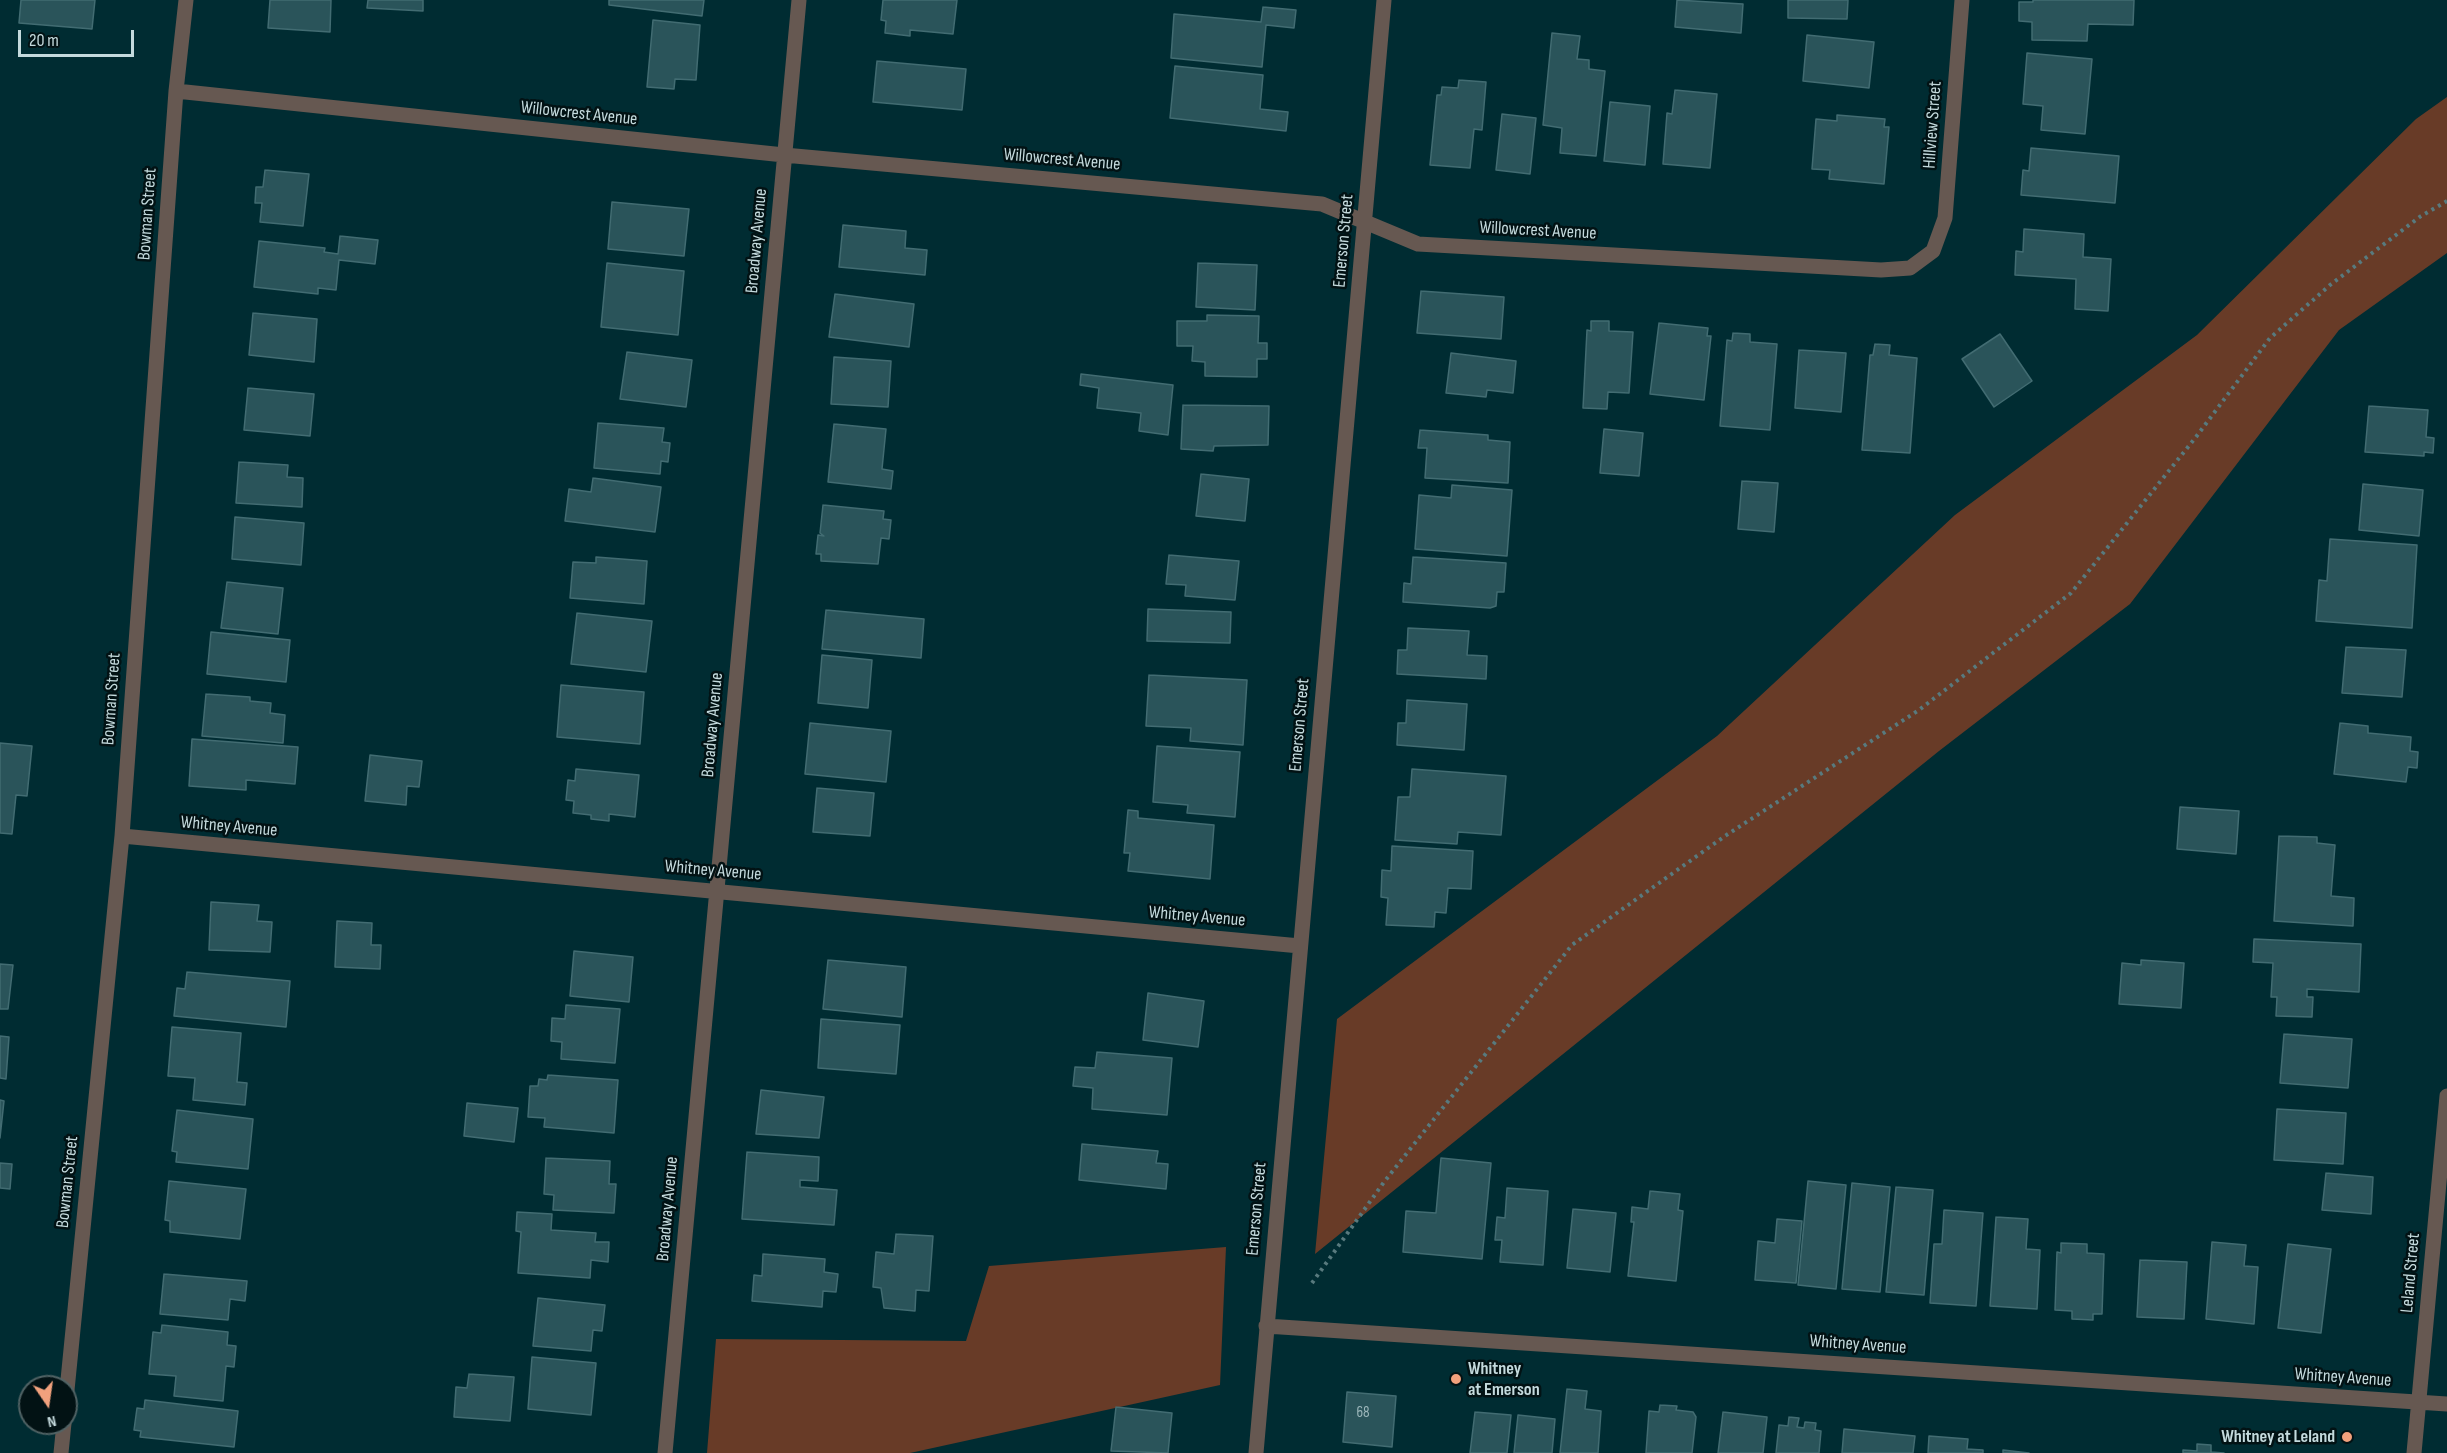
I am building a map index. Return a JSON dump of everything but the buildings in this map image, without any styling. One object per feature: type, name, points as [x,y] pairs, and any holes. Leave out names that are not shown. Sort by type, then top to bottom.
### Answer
[{"type":"street","name":"Bowman Street","points":[[68,1375],[122,836],[176,91],[186,0]]},
{"type":"street","name":"Broadway Avenue","points":[[665,1453],[799,0]]},
{"type":"street","name":"Emerson Street","points":[[1256,1453],[1384,0]]},
{"type":"street","name":"Hillview Street","points":[[1933,250],[1945,218],[1962,0]]},
{"type":"street","name":"Willowcrest Avenue","points":[[176,91],[784,155],[1322,204],[1418,244],[1881,270],[1910,268],[1933,250]]},
{"type":"street","name":"Whitney Avenue","points":[[122,836],[1300,946]]},
{"type":"street","name":"Leland Street","points":[[2414,1453],[2447,1096]]},
{"type":"street","name":"Whitney Avenue","points":[[1266,1326],[2447,1404]]},
{"type":"street","points":[[61,1453],[63,1435]]},
{"type":"path","points":[[1312,1283],[1384,1182],[1572,945],[1725,836],[1919,710],[2072,593],[2196,437],[2270,338],[2330,285],[2421,216],[2447,201]]},
{"type":"shaded area","points":[[2447,97],[2447,253],[2339,330],[2130,604],[1939,751],[1315,1254],[1337,1019],[1717,736],[1955,515],[2197,335],[2416,119]]},
{"type":"shaded area","points":[[1226,1247],[1220,1385],[910,1453],[707,1453],[716,1339],[966,1341],[989,1266]]},
{"type":"place","name":"Whitney at Emerson","points":[[1456,1379]]},
{"type":"place","name":"Whitney at Leland","points":[[2347,1437]]}]
